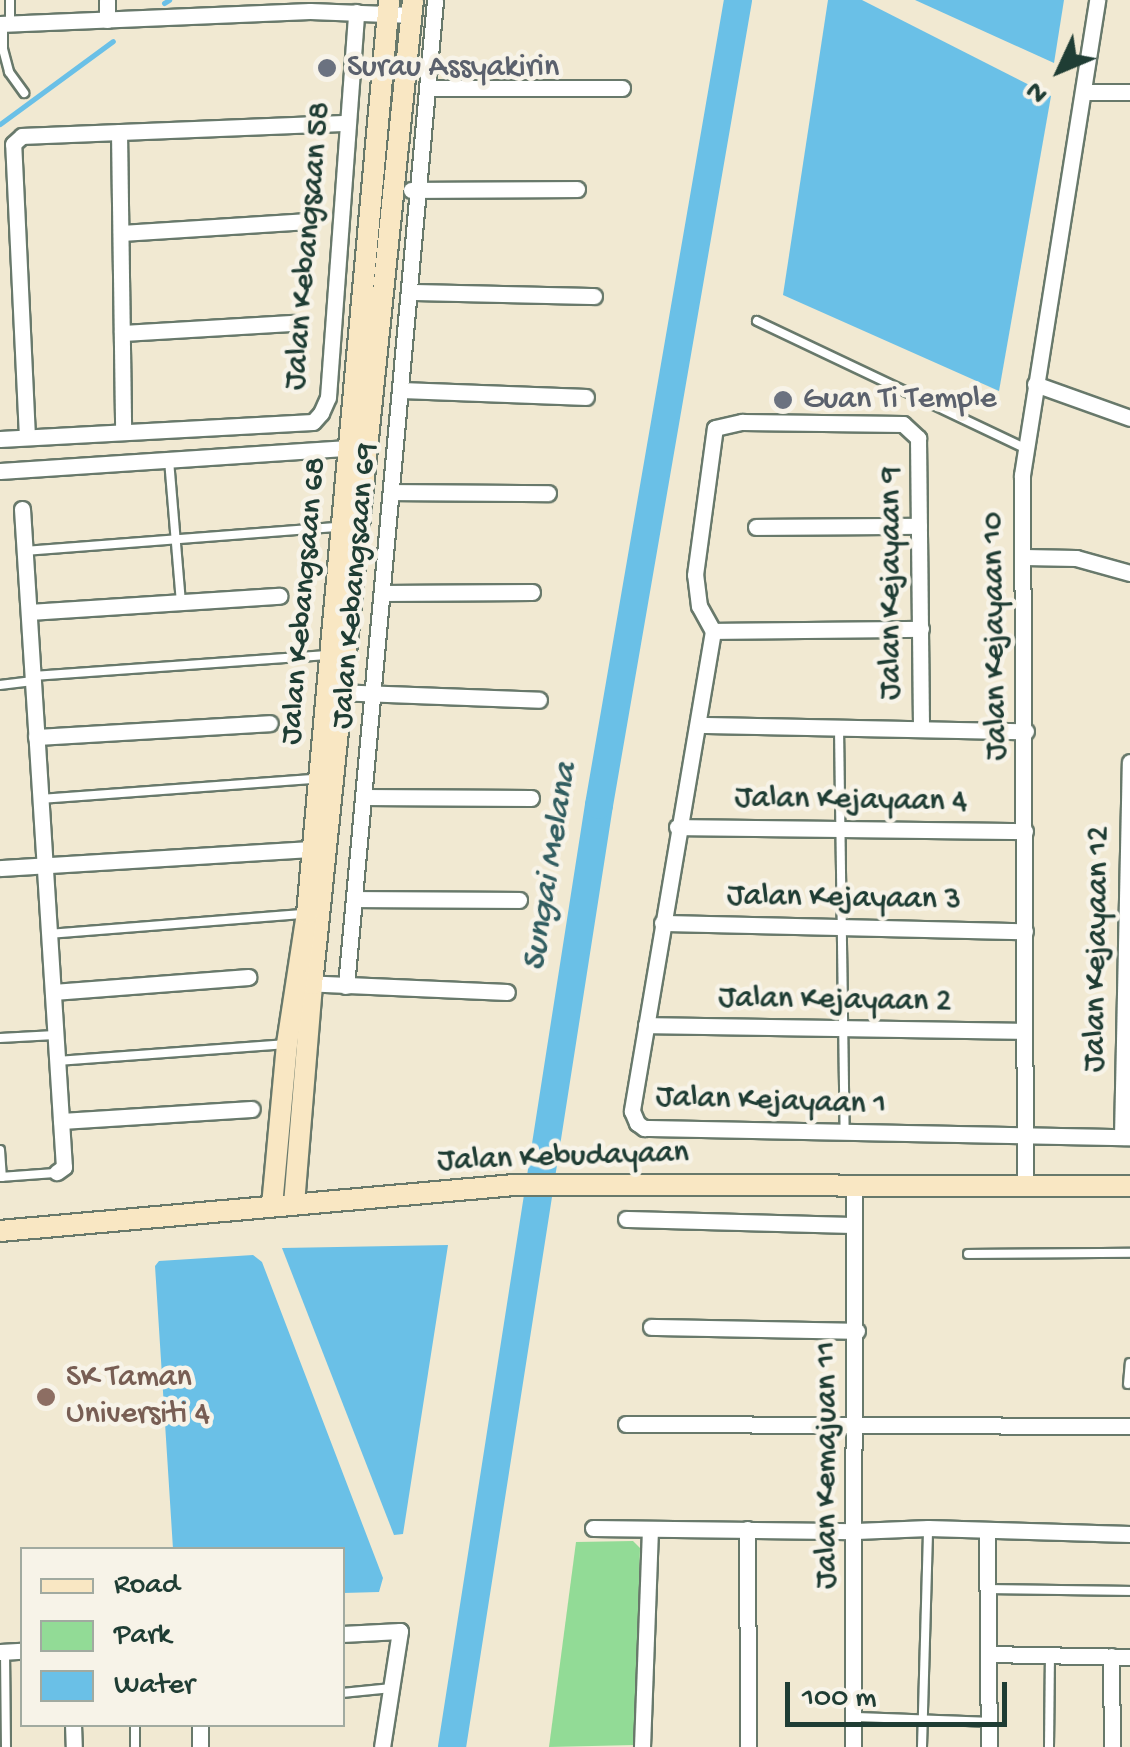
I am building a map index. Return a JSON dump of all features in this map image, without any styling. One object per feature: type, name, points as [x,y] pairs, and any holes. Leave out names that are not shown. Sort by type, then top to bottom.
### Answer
[{"type":"street","points":[[106,20],[107,0]]},
{"type":"street","name":"Jalan Kebangsaan 69","points":[[346,986],[435,0]]},
{"type":"street","name":"Jalan Kejayaan 10","points":[[1025,1185],[1025,448],[1097,0]]},
{"type":"street","name":"Jalan Kebangsaan 68","points":[[272,1206],[287,1044],[304,983],[320,848],[358,447],[389,7]]},
{"type":"street","points":[[5,24],[412,7]]},
{"type":"street","name":"Jalan Kebangsaan 68","points":[[294,1204],[306,914],[320,848],[319,779],[334,692],[327,655],[395,190],[412,7]]},
{"type":"street","name":"Jalan Kebangsaan 58","points":[[124,431],[313,422],[328,398],[356,12]]},
{"type":"street","points":[[429,88],[622,88]]},
{"type":"street","points":[[1083,92],[1130,92]]},
{"type":"street","points":[[27,437],[13,144],[22,136],[348,122]]},
{"type":"street","points":[[0,439],[124,431],[119,132]]},
{"type":"street","points":[[395,190],[578,189]]},
{"type":"street","points":[[120,233],[305,221]]},
{"type":"street","points":[[411,292],[594,296]]},
{"type":"street","points":[[122,333],[292,323]]},
{"type":"street","points":[[1035,384],[1130,418]]},
{"type":"street","points":[[402,390],[586,397]]},
{"type":"street","name":"Jalan Kejayaan 9","points":[[713,631],[700,606],[695,575],[711,441],[722,424],[903,424],[918,438],[920,728]]},
{"type":"street","points":[[0,471],[358,447]]},
{"type":"street","points":[[392,492],[548,492]]},
{"type":"street","points":[[22,509],[61,1121],[59,1172]]},
{"type":"street","points":[[756,528],[919,526]]},
{"type":"street","points":[[1024,557],[1076,558],[1130,573]]},
{"type":"street","points":[[382,593],[532,592]]},
{"type":"street","points":[[28,612],[279,596]]},
{"type":"street","points":[[920,629],[713,631],[701,725],[1026,731]]},
{"type":"street","points":[[334,692],[538,700]]},
{"type":"street","points":[[36,737],[270,723]]},
{"type":"street","name":"Jalan Kejayaan 1","points":[[701,725],[677,827],[632,1111],[644,1128],[1126,1137]]},
{"type":"street","name":"Jalan Kejayaan 12","points":[[1126,1137],[1130,762]]},
{"type":"street","points":[[364,797],[531,798]]},
{"type":"street","name":"Jalan Kejayaan 4","points":[[677,827],[1025,830]]},
{"type":"street","points":[[0,868],[320,848]]},
{"type":"street","points":[[354,899],[519,900]]},
{"type":"street","name":"Jalan Kejayaan 3","points":[[662,923],[1024,930]]},
{"type":"street","points":[[52,992],[248,977]]},
{"type":"street","points":[[304,983],[508,992]]},
{"type":"street","name":"Jalan Kejayaan 2","points":[[646,1026],[1024,1031]]},
{"type":"street","points":[[61,1121],[252,1108]]},
{"type":"street","name":"Jalan Kebudayaan","points":[[0,1231],[514,1185],[854,1182],[1130,1186]]},
{"type":"street","name":"Jalan Kemajuan 11","points":[[853,1747],[857,1331],[854,1182]]},
{"type":"street","points":[[626,1219],[854,1225]]},
{"type":"street","points":[[650,1327],[857,1331]]},
{"type":"street","points":[[626,1424],[1130,1426]]},
{"type":"street","points":[[593,1528],[928,1528],[1130,1534]]},
{"type":"street","points":[[642,1747],[650,1530]]},
{"type":"street","points":[[747,1530],[748,1747]]},
{"type":"street","points":[[987,1530],[988,1747]]},
{"type":"street","points":[[345,1634],[400,1631],[382,1747]]},
{"type":"street","points":[[988,1654],[1130,1656]]},
{"type":"street","points":[[1112,1656],[1112,1747]]},
{"type":"lane","points":[[10,0],[5,24],[6,60],[24,93]]},
{"type":"lane","points":[[757,320],[1025,448]]},
{"type":"lane","points":[[169,460],[182,602]]},
{"type":"lane","points":[[25,551],[343,527]]},
{"type":"lane","points":[[0,685],[33,678],[327,655]]},
{"type":"lane","points":[[840,726],[845,1133]]},
{"type":"lane","points":[[40,799],[319,779]]},
{"type":"lane","points":[[49,934],[306,914]]},
{"type":"lane","points":[[0,1038],[55,1035]]},
{"type":"lane","points":[[57,1061],[287,1044]]},
{"type":"lane","points":[[0,1150],[1,1177],[59,1172]]},
{"type":"lane","points":[[968,1254],[1130,1253]]},
{"type":"lane","points":[[1128,1384],[1130,1363]]},
{"type":"lane","points":[[922,1747],[928,1528]]},
{"type":"lane","points":[[987,1589],[1130,1591]]},
{"type":"lane","points":[[2,1652],[6,1747]]},
{"type":"lane","points":[[1049,1747],[1050,1655]]},
{"type":"lane","points":[[345,1692],[392,1688]]},
{"type":"lane","points":[[854,1717],[989,1722]]},
{"type":"green space","points":[[633,1541],[640,1548],[635,1745],[549,1747],[576,1542]]},
{"type":"water","points":[[828,0],[862,0],[1051,96],[999,391],[783,295]]},
{"type":"water","points":[[915,0],[1064,0],[1054,63]]},
{"type":"water","points":[[448,1245],[403,1534],[394,1535],[282,1248]]},
{"type":"water","points":[[253,1255],[262,1262],[383,1578],[379,1592],[345,1593],[345,1547],[173,1547],[155,1266],[159,1261]]},
{"type":"waterway","points":[[164,3],[169,0]]},
{"type":"waterway","name":"Sungai Melana","points":[[452,1747],[599,805],[738,0]]},
{"type":"waterway","points":[[0,124],[113,41]]},
{"type":"place","name":"Surau Assyakirin","points":[[327,68]]},
{"type":"place","name":"Guan Ti Temple","points":[[783,400]]},
{"type":"place","name":"SK Taman Universiti 4","points":[[46,1397]]}]
